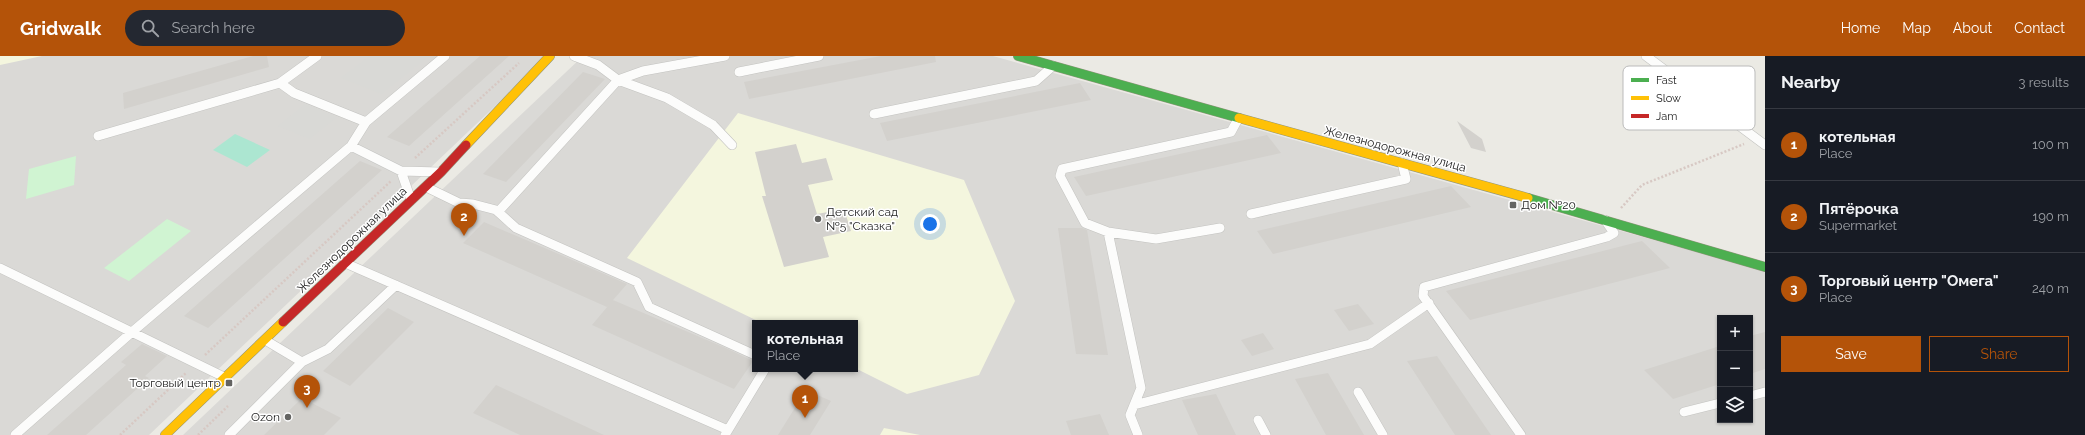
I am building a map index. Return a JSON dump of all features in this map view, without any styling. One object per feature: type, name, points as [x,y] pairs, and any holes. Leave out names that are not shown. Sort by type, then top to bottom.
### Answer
[{"type":"street","name":"Железнодорожная улица","points":[[165,435],[426,187],[550,56]]},
{"type":"street","name":"Железнодорожная улица","points":[[1018,56],[1238,119],[1605,220],[1765,267]]},
{"type":"lane","points":[[98,136],[280,83],[317,56]]},
{"type":"lane","points":[[15,435],[132,332],[351,146],[366,122],[445,56]]},
{"type":"lane","points":[[574,56],[598,65],[618,80],[666,98],[713,125],[732,145]]},
{"type":"lane","points":[[498,212],[618,80],[643,71],[724,56]]},
{"type":"lane","points":[[739,72],[819,56]]},
{"type":"lane","points":[[1646,56],[1659,66]]},
{"type":"lane","points":[[874,114],[1036,81],[1053,66]]},
{"type":"lane","points":[[280,83],[294,93],[366,122]]},
{"type":"lane","points":[[1220,228],[1156,239],[1108,232],[1085,223],[1060,176],[1062,169],[1231,132],[1238,119]]},
{"type":"lane","points":[[1744,130],[1765,145]]},
{"type":"lane","points":[[351,146],[401,171],[441,172]]},
{"type":"lane","points":[[1251,214],[1406,179],[1402,163]]},
{"type":"lane","points":[[401,171],[411,200]]},
{"type":"lane","points":[[426,187],[460,203],[473,204],[498,212],[516,228],[637,282],[649,307],[752,354]]},
{"type":"lane","points":[[1520,435],[1423,296],[1424,286],[1607,237],[1614,233],[1605,220]]},
{"type":"lane","points":[[1108,232],[1141,388],[1130,415],[1138,435]]},
{"type":"lane","points":[[346,263],[727,433],[764,372]]},
{"type":"lane","points":[[0,268],[225,378]]},
{"type":"lane","points":[[229,435],[302,362],[328,349],[396,285]]},
{"type":"lane","points":[[1134,404],[1370,344],[1429,303]]},
{"type":"lane","points":[[265,340],[302,362]]},
{"type":"lane","points":[[1358,392],[1383,435]]},
{"type":"lane","points":[[1753,395],[1765,392]]},
{"type":"lane","points":[[1684,412],[1717,404]]},
{"type":"lane","points":[[1258,420],[1266,435]]},
{"type":"path","points":[[120,435],[401,171],[521,61]]},
{"type":"path","points":[[1616,224],[1620,210],[1642,185],[1713,154],[1757,140]]},
{"type":"path","points":[[198,435],[228,406]]},
{"type":"shaded area","points":[[0,56],[548,56],[149,435],[0,435]]},
{"type":"shaded area","points":[[0,56],[42,56],[0,65]]},
{"type":"shaded area","points":[[370,56],[429,56],[381,94],[341,78]]},
{"type":"shaded area","points":[[583,56],[993,56],[1765,271],[1765,435],[183,435]]},
{"type":"shaded area","points":[[306,104],[337,117],[309,139],[278,126]]},
{"type":"shaded area","name":"Детский сад №5 \"Сказка\"","points":[[738,113],[964,180],[1015,301],[979,375],[907,394],[858,370],[858,320],[756,320],[627,258]]},
{"type":"shaded area","points":[[884,428],[920,435],[880,435]]},
{"type":"green space","points":[[235,134],[270,150],[247,167],[213,150]]},
{"type":"green space","points":[[76,156],[74,185],[26,199],[29,169]]},
{"type":"green space","points":[[167,219],[191,231],[129,281],[104,268]]},
{"type":"building","points":[[253,56],[267,56],[269,67],[124,109],[123,93]]},
{"type":"building","points":[[480,56],[509,56],[409,146],[387,137]]},
{"type":"building","points":[[881,56],[935,56],[936,62],[749,99],[744,82]]},
{"type":"building","points":[[583,72],[605,79],[506,182],[483,174]]},
{"type":"building","points":[[1080,83],[1091,100],[887,141],[880,123]]},
{"type":"building","points":[[1457,121],[1482,139],[1486,152],[1471,148]]},
{"type":"building","points":[[1267,135],[1281,153],[1086,196],[1074,177]]},
{"type":"building","points":[[796,144],[802,163],[826,158],[833,180],[808,185],[817,214],[844,209],[851,231],[823,237],[829,257],[784,267],[762,196],[766,196],[755,152]]},
{"type":"building","points":[[360,161],[382,170],[208,328],[184,316]]},
{"type":"building","points":[[1451,186],[1471,207],[1273,254],[1257,231]]},
{"type":"building","points":[[484,222],[627,284],[607,307],[463,243]]},
{"type":"building","points":[[1058,228],[1082,228],[1087,230],[1108,355],[1076,354]]},
{"type":"building","points":[[1642,241],[1670,268],[1470,320],[1446,291]]},
{"type":"building","points":[[613,300],[728,349],[752,361],[752,362],[734,389],[592,325]]},
{"type":"building","points":[[1358,304],[1374,324],[1349,331],[1334,310]]},
{"type":"building","points":[[388,308],[414,322],[350,386],[323,371]]},
{"type":"building","points":[[1765,332],[1765,369],[1753,373],[1753,351],[1753,335]]},
{"type":"building","points":[[1263,333],[1274,349],[1252,356],[1241,340]]},
{"type":"building","points":[[142,344],[167,356],[145,376],[149,378],[86,435],[47,435],[126,365],[121,362]]},
{"type":"building","points":[[1717,347],[1717,385],[1673,399],[1644,370]]},
{"type":"building","points":[[1437,356],[1491,435],[1455,435],[1407,361]]},
{"type":"building","points":[[1328,373],[1364,435],[1326,435],[1295,379]]},
{"type":"building","points":[[496,385],[604,435],[520,435],[473,413]]},
{"type":"building","points":[[806,390],[831,401],[810,435],[778,435]]},
{"type":"building","points":[[1216,394],[1236,435],[1198,435],[1182,400]]},
{"type":"building","points":[[302,398],[341,418],[324,435],[264,435]]},
{"type":"building","points":[[1100,414],[1109,435],[1071,435],[1066,421]]},
{"type":"traffic: fast","points":[[1018,56],[1239,118]]},
{"type":"traffic: fast","points":[[1528,198],[1765,267]]},
{"type":"traffic: slow","points":[[466,145],[550,56]]},
{"type":"traffic: slow","points":[[1239,118],[1528,198]]},
{"type":"traffic: slow","points":[[165,435],[283,322]]},
{"type":"traffic: jam","points":[[283,322],[441,172],[466,145]]},
{"type":"place","name":"Дом №20","points":[[1513,205]]},
{"type":"place","name":"Детский сад №5 \"Сказка\"","points":[[818,219]]},
{"type":"place","name":"Пятёрочка","points":[[464,236]]},
{"type":"place","name":"Торговый центр","points":[[229,383]]},
{"type":"place","name":"Торговый центр \"Омега\"","points":[[307,408]]},
{"type":"place","name":"Ozon","points":[[288,417]]},
{"type":"place","name":"котельная","points":[[805,418]]}]
